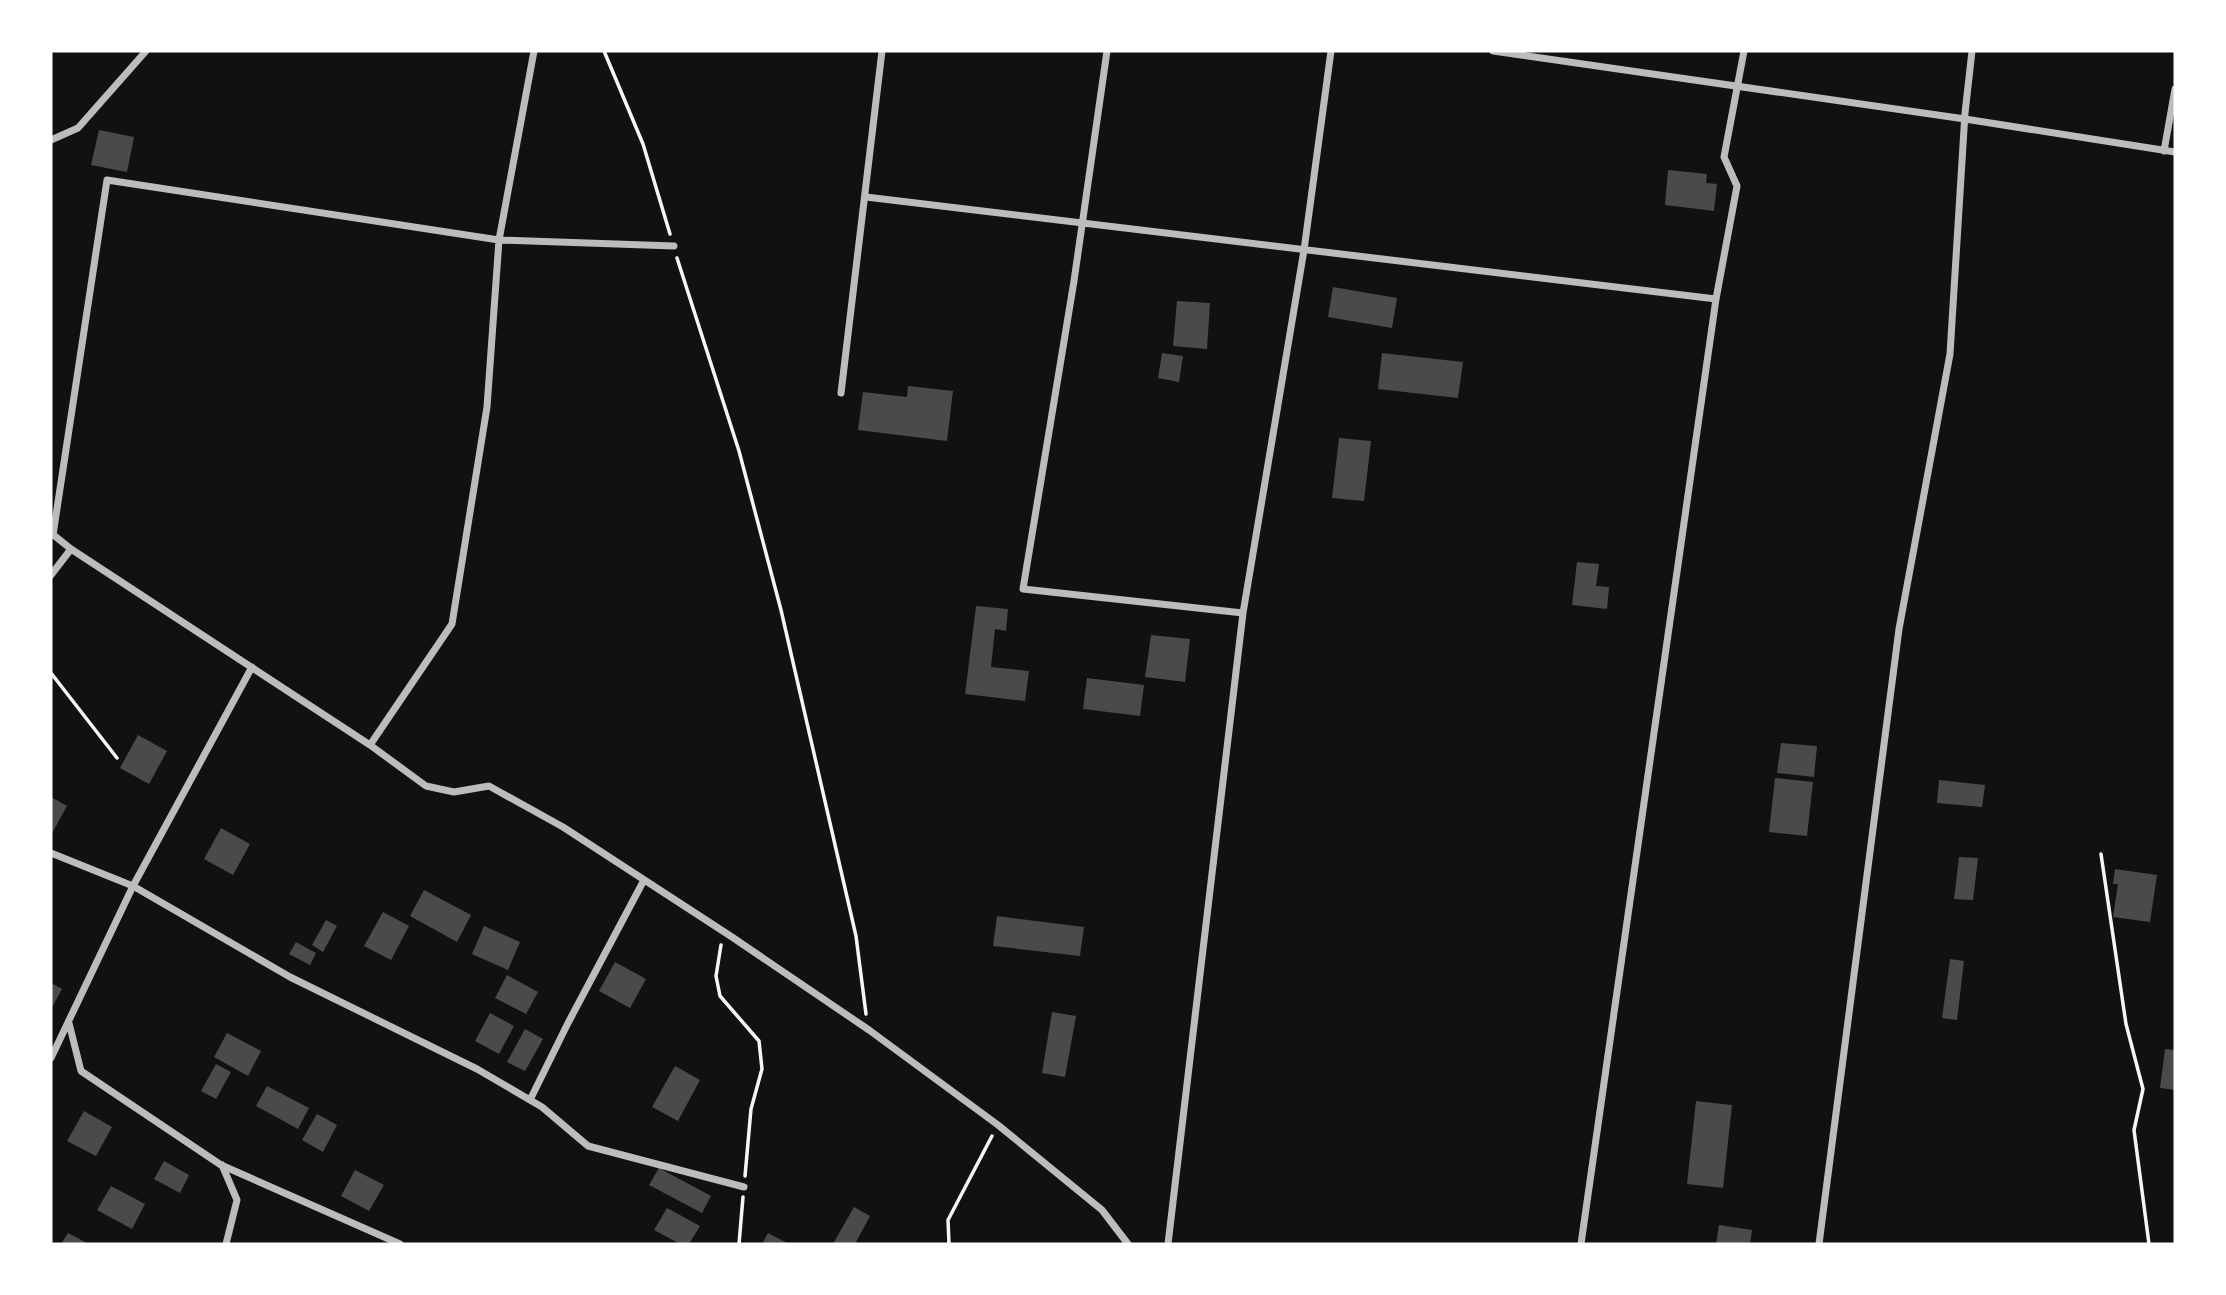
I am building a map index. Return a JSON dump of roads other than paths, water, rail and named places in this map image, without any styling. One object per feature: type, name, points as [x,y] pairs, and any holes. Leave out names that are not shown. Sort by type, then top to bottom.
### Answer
[{"type":"street","points":[[51,140],[79,128],[146,51]]},
{"type":"street","points":[[370,745],[452,624],[487,407],[499,240],[534,51]]},
{"type":"street","points":[[841,393],[882,51]]},
{"type":"street","points":[[1107,51],[1074,281],[1023,589],[1243,612]]},
{"type":"street","points":[[1168,1244],[1243,612],[1304,250],[1331,51]]},
{"type":"street","points":[[1493,51],[1549,54],[2175,152]]},
{"type":"street","points":[[1581,1244],[1716,299],[1737,186],[1724,157],[1744,51]]},
{"type":"street","points":[[1819,1244],[1899,629],[1950,354],[1965,118],[1972,51]]},
{"type":"street","points":[[2164,151],[2175,89]]},
{"type":"street","points":[[674,246],[499,240],[107,180],[52,534],[370,745],[426,786],[454,792],[489,786],[563,827],[727,934],[869,1030],[998,1125],[1102,1210],[1128,1244]]},
{"type":"street","points":[[866,197],[1716,299]]},
{"type":"street","points":[[51,575],[71,549]]},
{"type":"street","points":[[51,1058],[133,886],[252,667]]},
{"type":"street","points":[[51,853],[133,886],[290,977],[477,1069],[542,1107],[588,1146],[744,1188]]},
{"type":"street","points":[[530,1100],[644,880]]},
{"type":"street","points":[[69,1022],[81,1071],[221,1165],[400,1244]]},
{"type":"street","points":[[221,1165],[237,1200],[226,1244]]}]
